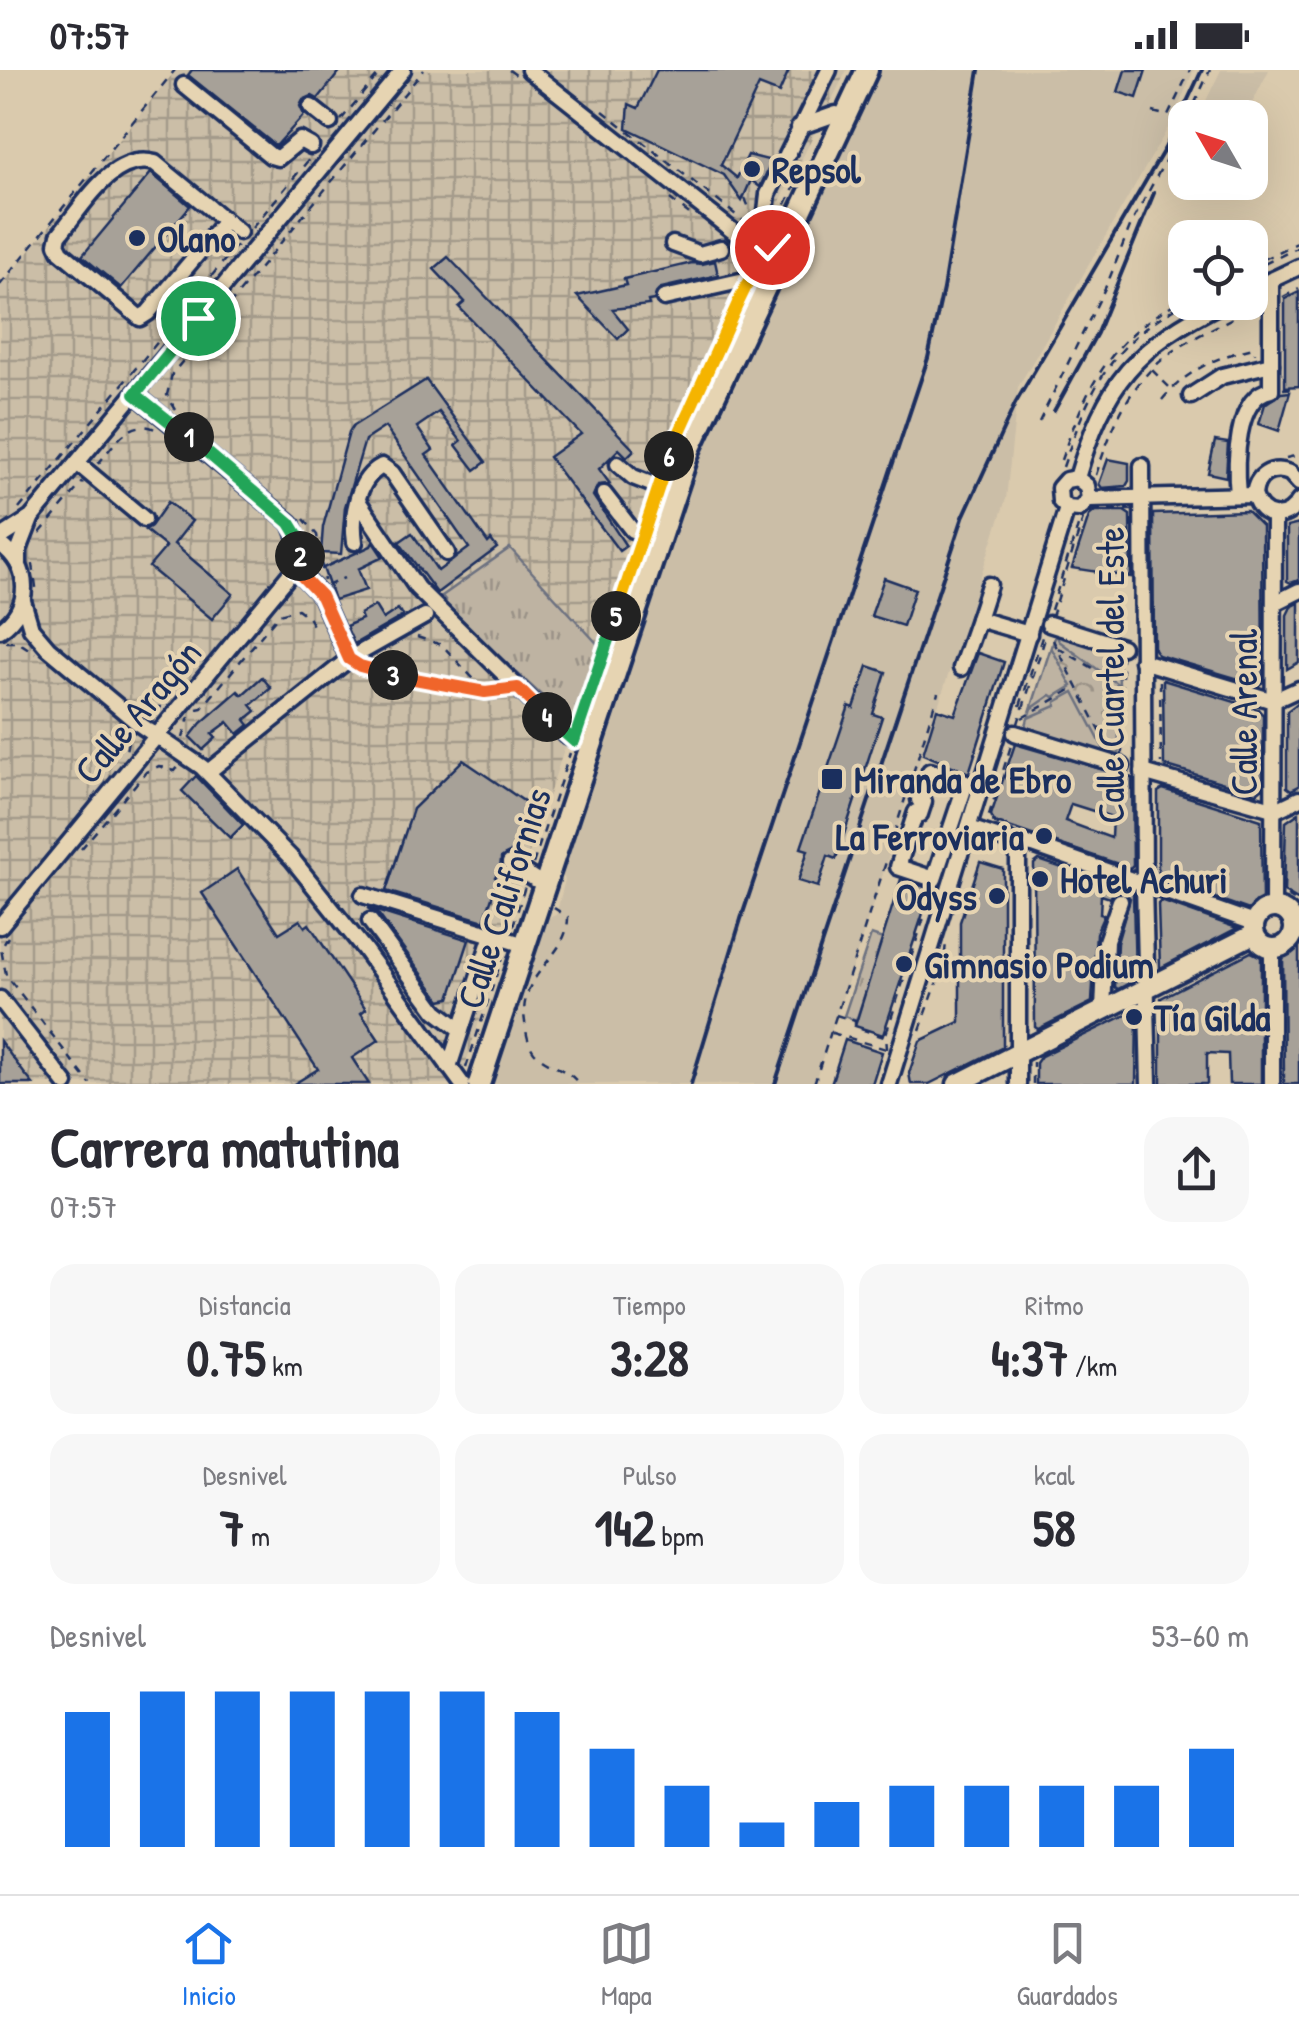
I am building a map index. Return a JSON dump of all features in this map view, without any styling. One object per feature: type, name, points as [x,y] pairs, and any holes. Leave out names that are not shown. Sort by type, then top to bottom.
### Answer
[{"type":"highway","name":"Calle Californias","points":[[479,1084],[538,904],[582,744],[680,447],[769,247],[857,70]]},
{"type":"highway","name":"Calle Californias","points":[[470,1084],[532,878],[689,450],[867,70]]},
{"type":"main road","points":[[957,1084],[1027,1054],[1148,989],[1254,929],[1260,914],[1288,912],[1293,935],[1286,945],[1272,949],[1259,942],[1254,929]]},
{"type":"street","points":[[25,562],[0,541],[77,463],[403,70]]},
{"type":"street","points":[[530,70],[769,247]]},
{"type":"street","points":[[769,247],[764,227],[768,194],[829,70]]},
{"type":"street","points":[[184,85],[270,156],[278,158],[300,140],[311,146]]},
{"type":"street","points":[[311,107],[330,122]]},
{"type":"street","points":[[798,128],[836,114]]},
{"type":"street","points":[[225,221],[140,318],[60,252],[56,244],[104,180],[128,162],[144,160],[156,163],[225,221],[238,232]]},
{"type":"street","points":[[673,244],[700,254],[721,248]]},
{"type":"street","points":[[1268,281],[1299,266]]},
{"type":"street","points":[[1238,495],[1235,462],[1250,401],[1271,390],[1271,280]]},
{"type":"street","points":[[664,298],[744,282]]},
{"type":"street","points":[[167,291],[180,303]]},
{"type":"street","points":[[1076,478],[1102,410],[1128,368],[1191,320]]},
{"type":"street","points":[[1191,396],[1222,376],[1271,364]]},
{"type":"street","points":[[135,394],[294,529],[300,546],[296,570],[321,596],[350,659]]},
{"type":"street","points":[[77,463],[144,520]]},
{"type":"street","points":[[618,464],[633,478],[655,486]]},
{"type":"street","points":[[355,542],[353,525],[358,501],[370,472],[382,466],[388,468],[447,552]]},
{"type":"street","name":"Calle Cuartel del Este","points":[[1129,888],[1142,661],[1142,466]]},
{"type":"street","points":[[1298,478],[1284,470],[1266,473],[1257,482],[1254,495],[1260,509],[1274,516],[1288,514],[1298,505]]},
{"type":"street","points":[[1089,500],[1087,486],[1076,478],[1066,480],[1059,488],[1060,501],[1067,508],[1079,509],[1089,500],[1254,495]]},
{"type":"street","points":[[604,494],[632,530]]},
{"type":"street","points":[[358,501],[429,610],[456,627],[582,744]]},
{"type":"street","points":[[889,1084],[1067,508]]},
{"type":"street","points":[[25,514],[25,586],[31,628],[44,653]]},
{"type":"street","name":"Calle Arenal","points":[[1274,516],[1276,810],[1288,912]]},
{"type":"street","name":"Calle Aragón","points":[[2,925],[158,738],[191,706],[296,570]]},
{"type":"street","points":[[962,668],[989,586]]},
{"type":"street","points":[[1275,603],[1299,591]]},
{"type":"street","points":[[0,634],[30,600]]},
{"type":"street","points":[[208,772],[350,659],[395,636],[429,610]]},
{"type":"street","points":[[978,619],[1028,634]]},
{"type":"street","points":[[1050,624],[1122,647]]},
{"type":"street","points":[[0,634],[22,633],[44,653]]},
{"type":"street","name":"Calle Californias","points":[[44,653],[208,772],[262,826],[319,891],[462,1084]]},
{"type":"street","points":[[1142,661],[1275,700],[1299,689]]},
{"type":"street","points":[[1017,726],[1133,769],[1276,810],[1299,800]]},
{"type":"street","points":[[930,771],[966,783],[934,879],[892,865],[916,812],[920,814],[924,802],[920,800],[930,771]]},
{"type":"street","points":[[970,828],[1014,843],[1034,842],[1129,888],[1254,929]]},
{"type":"street","points":[[1014,843],[1018,858],[1027,1054],[1018,1084]]},
{"type":"street","points":[[510,862],[532,878]]},
{"type":"street","points":[[1129,888],[1148,989],[1149,1084]]},
{"type":"street","points":[[1104,1010],[1106,941],[1129,888]]},
{"type":"street","points":[[363,895],[512,941]]},
{"type":"street","points":[[370,921],[436,1010],[460,1030]]},
{"type":"street","points":[[450,1067],[492,935]]},
{"type":"street","points":[[1272,949],[1272,1084]]},
{"type":"street","points":[[0,998],[66,1084]]},
{"type":"path","points":[[0,285],[175,70]]},
{"type":"path","points":[[178,413],[168,394],[172,374],[424,70]]},
{"type":"path","points":[[1153,112],[1168,116],[1190,70]]},
{"type":"path","points":[[1196,100],[1210,70]]},
{"type":"path","points":[[596,106],[750,226],[755,226],[745,198]]},
{"type":"path","points":[[1039,422],[1108,282],[1131,224],[1168,155]]},
{"type":"path","points":[[769,247],[805,164]]},
{"type":"path","points":[[25,514],[283,190]]},
{"type":"path","points":[[1268,260],[1299,245]]},
{"type":"path","points":[[674,445],[744,282]]},
{"type":"path","points":[[1061,460],[1084,396],[1105,364],[1147,321],[1168,308]]},
{"type":"path","points":[[1096,472],[1124,402],[1151,369],[1183,343],[1229,320]]},
{"type":"path","points":[[1151,369],[1170,389]]},
{"type":"path","points":[[1271,390],[1299,388]]},
{"type":"path","points":[[36,538],[132,428],[152,426],[165,435]]},
{"type":"path","points":[[462,1084],[582,744],[655,486]]},
{"type":"path","points":[[1034,842],[1134,870],[1133,769],[1122,704],[1122,647],[1134,645],[1132,510],[1093,510],[1085,515],[1082,524]]},
{"type":"path","points":[[25,562],[36,573],[30,600]]},
{"type":"path","points":[[326,586],[344,578]]},
{"type":"path","points":[[140,707],[159,708],[177,694],[191,706],[202,708],[279,614],[298,609],[314,628]]},
{"type":"path","points":[[395,636],[428,639],[444,636],[456,627]]},
{"type":"path","points":[[0,634],[44,653]]},
{"type":"path","points":[[428,639],[451,653],[485,692]]},
{"type":"path","points":[[1053,641],[1111,754]]},
{"type":"path","points":[[1057,648],[1100,672],[1122,704]]},
{"type":"path","points":[[350,659],[360,666],[401,678],[485,692],[518,688]]},
{"type":"path","points":[[1161,766],[1162,676]]},
{"type":"path","points":[[1002,828],[993,824],[988,815],[1017,726],[1077,686]]},
{"type":"path","points":[[895,835],[893,830],[938,694]]},
{"type":"path","points":[[186,758],[192,750],[184,742],[183,730],[191,706]]},
{"type":"path","points":[[120,726],[128,741],[124,755]]},
{"type":"path","points":[[74,858],[140,777],[160,766],[176,770]]},
{"type":"path","points":[[814,1084],[892,865]]},
{"type":"path","points":[[830,1032],[887,1050],[886,1037],[934,886]]},
{"type":"path","points":[[538,904],[564,912],[568,931],[530,984],[523,1012],[525,1026],[537,1056],[570,1074],[579,1084]]},
{"type":"path","points":[[2,925],[13,931],[1,949],[6,975],[90,1084]]},
{"type":"path","points":[[914,1044],[944,963],[947,932]]},
{"type":"path","points":[[836,1015],[855,1021],[855,1027],[886,1037]]},
{"type":"path","points":[[1027,1054],[1033,1063],[1033,1084]]},
{"type":"shaded area","points":[[176,70],[847,70],[768,225],[746,258],[737,287],[739,293],[685,402],[622,555],[631,566],[498,945],[503,947],[459,1084],[0,1084],[0,287]]},
{"type":"shaded area","points":[[876,70],[1194,70],[1181,100],[1168,100],[1168,128],[1018,387],[1006,499],[814,1084],[488,1084],[543,920],[556,915],[565,880],[560,868],[711,422]]},
{"type":"shaded area","points":[[1221,70],[1269,70],[1254,100],[1206,100]]},
{"type":"green space","points":[[510,548],[603,650],[577,728],[443,605],[446,601],[442,596]]},
{"type":"green space","points":[[1056,634],[1118,653],[1119,757],[1025,730]]},
{"type":"green space","points":[[1056,634],[1118,653],[1119,685],[1059,641]]},
{"type":"green space","points":[[1051,647],[1072,686],[1031,709]]},
{"type":"green space","points":[[1074,692],[1106,753],[1025,730],[1028,718],[1056,706],[1056,702]]},
{"type":"green space","points":[[871,935],[883,939],[856,1021],[844,1016]]},
{"type":"building","points":[[192,70],[341,70],[318,99],[312,96],[303,100],[300,106],[304,115],[276,146],[188,75]]},
{"type":"building","points":[[657,70],[789,70],[779,93],[759,85],[721,165],[737,178],[748,155],[772,161],[760,187],[751,180],[742,201],[724,175],[627,128],[629,104],[638,108]]},
{"type":"building","points":[[1125,70],[1146,70],[1137,98],[1118,92]]},
{"type":"building","points":[[151,173],[190,206],[121,288],[82,256]]},
{"type":"building","points":[[448,257],[634,450],[627,457],[619,449],[599,469],[610,484],[598,485],[593,496],[626,546],[619,551],[549,457],[581,434],[459,307],[465,302],[434,269]]},
{"type":"building","points":[[715,261],[718,275],[661,288],[654,300],[648,301],[649,305],[612,309],[628,329],[618,339],[577,296],[626,285],[624,279]]},
{"type":"building","points":[[1299,292],[1299,386],[1285,387],[1285,299]]},
{"type":"building","points":[[426,380],[486,462],[475,470],[456,445],[461,441],[439,412],[417,427],[433,450],[426,455],[488,543],[491,540],[497,548],[437,593],[399,542],[412,533],[438,571],[469,548],[385,427],[365,440],[345,507],[341,554],[321,553],[323,527],[349,432]]},
{"type":"building","points":[[1290,392],[1279,431],[1259,424],[1265,404]]},
{"type":"building","points":[[1215,441],[1228,443],[1226,477],[1208,473]]},
{"type":"building","points":[[1108,459],[1129,463],[1126,486],[1102,488],[1099,484]]},
{"type":"building","points":[[168,502],[192,521],[174,544],[233,594],[212,619],[149,567],[166,547],[145,530]]},
{"type":"building","points":[[1095,511],[1124,511],[1130,515],[1131,577],[1072,568],[1089,516]]},
{"type":"building","points":[[1247,511],[1262,526],[1263,682],[1259,685],[1158,655],[1154,649],[1153,514]]},
{"type":"building","points":[[1299,524],[1299,580],[1291,583],[1287,581],[1287,527]]},
{"type":"building","points":[[373,542],[383,557],[358,569],[366,590],[334,600],[323,568]]},
{"type":"building","points":[[884,578],[915,589],[903,626],[871,616]]},
{"type":"building","points":[[1299,603],[1299,662],[1287,669],[1287,615]]},
{"type":"building","points":[[375,606],[383,619],[398,609],[403,616],[354,644],[346,626],[362,619],[360,614]]},
{"type":"building","points":[[978,653],[1004,662],[969,773],[923,754],[937,709],[955,715]]},
{"type":"building","points":[[868,666],[886,672],[873,714],[882,717],[836,859],[828,856],[818,887],[798,881],[808,850],[801,848],[849,706],[854,708]]},
{"type":"building","points":[[262,677],[271,688],[251,705],[256,711],[245,720],[249,725],[238,734],[228,722],[212,734],[216,738],[203,750],[190,737],[201,723],[238,691],[242,695]]},
{"type":"building","points":[[1163,680],[1258,709],[1263,715],[1263,788],[1257,793],[1164,765]]},
{"type":"building","points":[[1299,702],[1299,786],[1291,790],[1287,787],[1287,711]]},
{"type":"building","points":[[1015,744],[1132,778],[1133,865],[1130,868],[994,822],[991,815]],"holes":[[[1071,804],[1112,817],[1111,838],[1065,821]]]},
{"type":"building","points":[[463,760],[528,804],[511,852],[501,858],[484,921],[386,891],[413,809]]},
{"type":"building","points":[[196,776],[243,825],[230,838],[182,791]]},
{"type":"building","points":[[1163,789],[1261,820],[1262,900],[1249,910],[1158,878],[1158,792]]},
{"type":"building","points":[[1299,813],[1299,901],[1284,892],[1286,822]]},
{"type":"building","points":[[1039,860],[1133,892],[1135,980],[1115,987],[1117,943],[1130,898],[1123,891],[1114,892],[1110,898],[1101,895],[1100,914],[1104,915],[1096,933],[1092,1002],[1038,1029],[1034,864]]},
{"type":"building","points":[[980,862],[1003,869],[1003,1047],[929,1084],[911,1084],[909,1073],[920,1041],[960,1022],[960,922]]},
{"type":"building","points":[[237,869],[279,933],[300,920],[305,927],[309,924],[366,1009],[361,1013],[379,1040],[352,1058],[369,1084],[294,1084],[318,1069],[202,893]]},
{"type":"building","points":[[901,879],[931,889],[883,1035],[855,1026]]},
{"type":"building","points":[[1161,901],[1237,928],[1160,968]]},
{"type":"building","points":[[367,908],[469,940],[450,998],[441,1000],[379,915]]},
{"type":"building","points":[[1299,945],[1299,1084],[1284,1084],[1283,955]]},
{"type":"building","points":[[1251,952],[1261,957],[1261,1084],[1229,1084],[1228,1054],[1207,1053],[1207,1084],[1161,1084],[1161,998]]},
{"type":"building","points":[[1132,1012],[1137,1014],[1136,1084],[1036,1084],[1036,1063],[1041,1056]]},
{"type":"building","points":[[845,1040],[882,1052],[872,1084],[831,1084]]},
{"type":"building","points":[[0,1041],[24,1073],[33,1084],[0,1084]]},
{"type":"railway","points":[[691,1084],[741,919],[928,358],[979,70]]},
{"type":"railway","points":[[775,1084],[963,517],[1015,404],[1165,148],[1202,70]]},
{"type":"railway","points":[[1054,411],[1097,333],[1154,193]]},
{"type":"place","name":"Repsol","points":[[752,169]]},
{"type":"place","name":"Olano","points":[[137,238]]},
{"type":"place","name":"Miranda de Ebro","points":[[832,779]]},
{"type":"place","name":"La Ferroviaria","points":[[1044,836]]},
{"type":"place","name":"Hotel Achuri","points":[[1040,879]]},
{"type":"place","name":"Odyss","points":[[997,896]]},
{"type":"place","name":"Gimnasio Podium","points":[[904,964]]},
{"type":"place","name":"Tía Gilda","points":[[1134,1017]]},
{"type":"route","points":[[198,318],[135,394],[290,523],[300,546],[296,570],[321,596],[349,659],[401,678],[452,687],[485,692],[518,688],[574,741],[674,445],[756,266],[752,260],[768,236],[772,247]]}]
